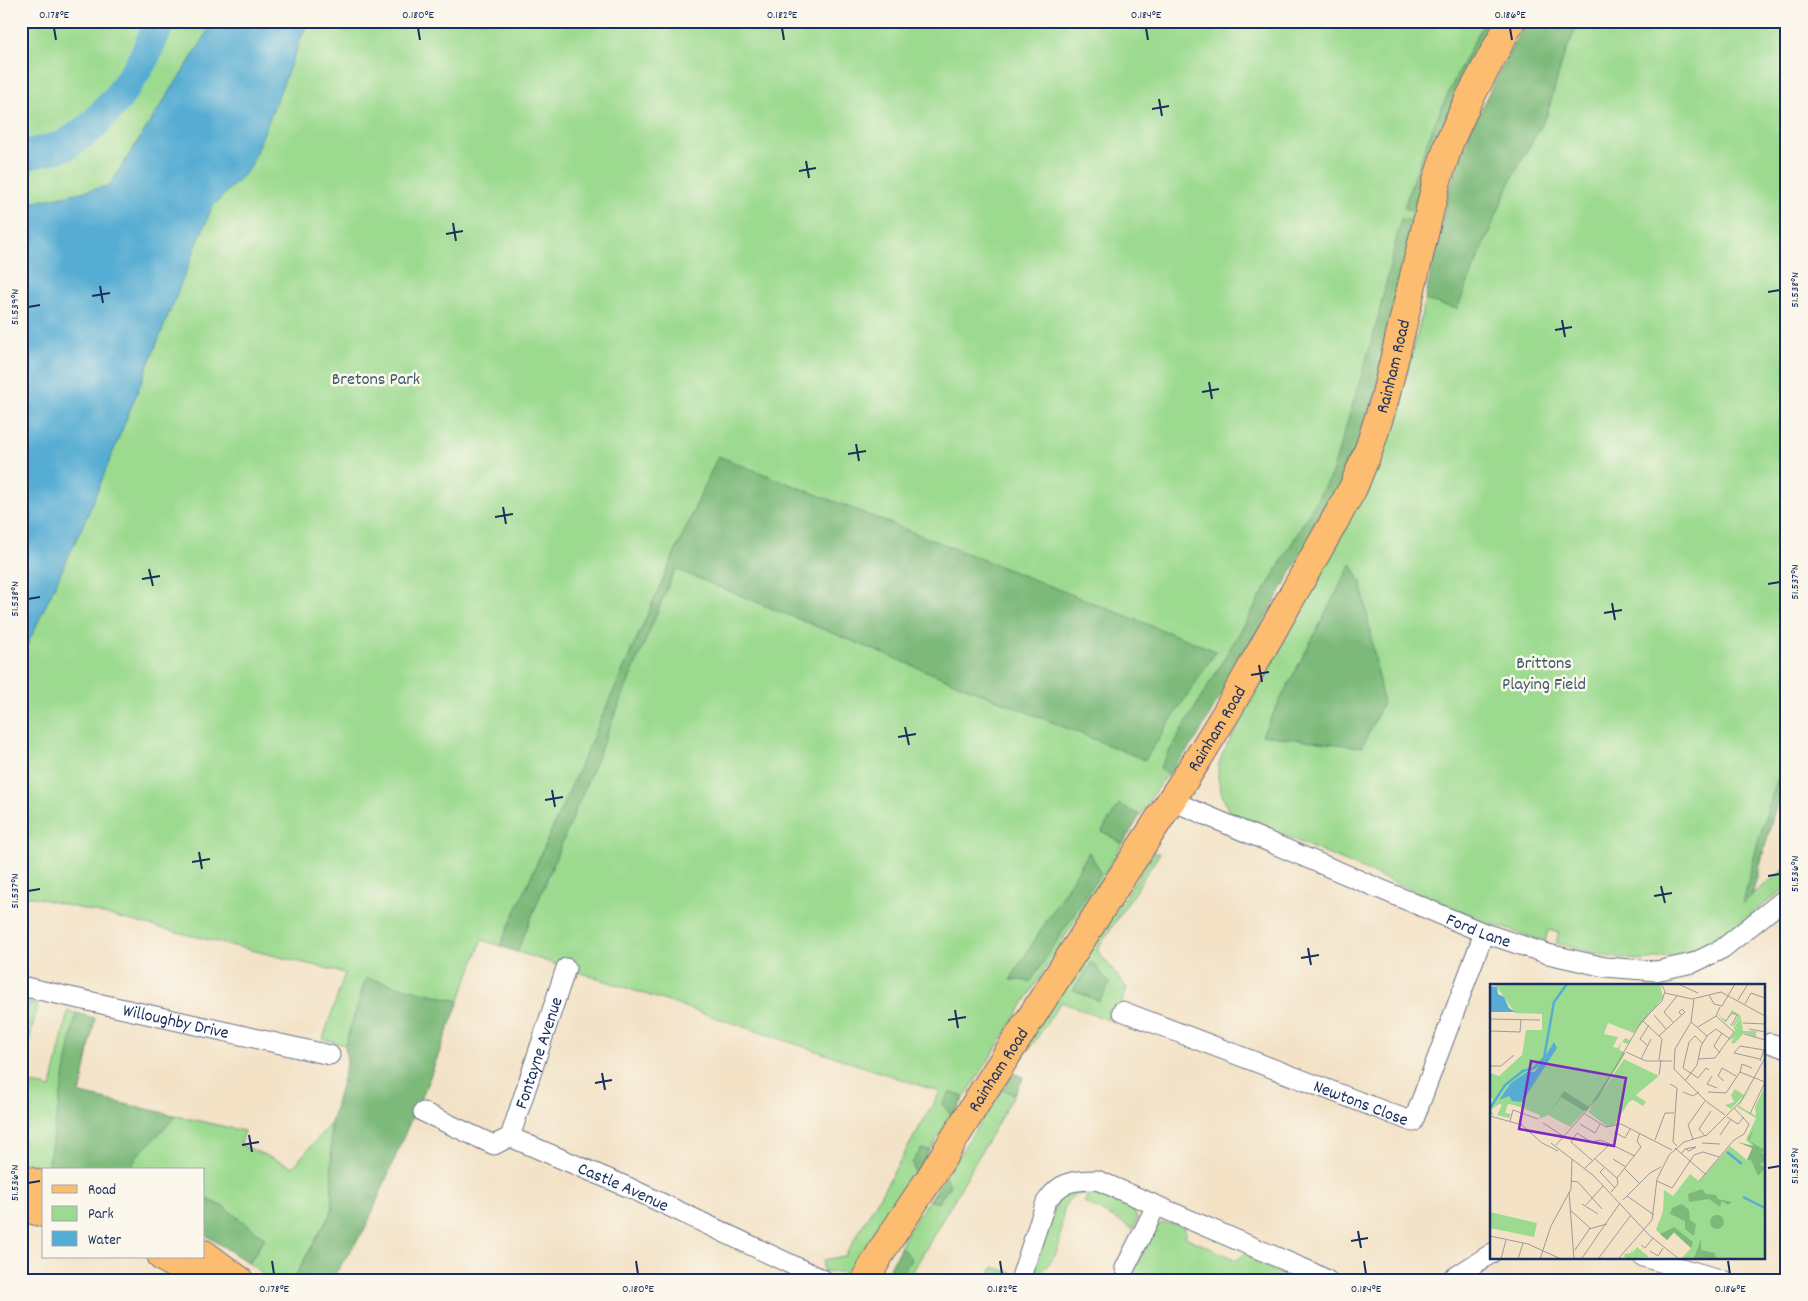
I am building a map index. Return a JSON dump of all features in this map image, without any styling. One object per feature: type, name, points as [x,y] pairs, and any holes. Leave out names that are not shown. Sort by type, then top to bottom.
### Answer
[{"type":"main road","name":"Rainham Road","points":[[866,1280],[884,1247],[930,1178],[1170,800],[1199,758],[1353,488],[1370,446],[1385,398],[1436,184],[1450,140],[1468,101],[1511,21]]},
{"type":"main road","points":[[21,1180],[42,1185]]},
{"type":"main road","points":[[21,1207],[42,1212]]},
{"type":"main road","points":[[205,1255],[239,1280]]},
{"type":"main road","points":[[164,1258],[200,1280]]},
{"type":"street","name":"Ford Lane","points":[[1170,800],[1484,933],[1548,954],[1605,967],[1656,971],[1693,963],[1722,949],[1787,897]]},
{"type":"street","name":"Newtons Close","points":[[1122,1011],[1413,1122],[1484,933]]},
{"type":"street","name":"Fontayne Avenue","points":[[510,1137],[566,968]]},
{"type":"street","name":"Willoughby Drive","points":[[21,986],[330,1055]]},
{"type":"street","points":[[423,1112],[494,1145],[510,1137]]},
{"type":"street","name":"Castle Avenue","points":[[510,1137],[630,1188],[824,1280]]},
{"type":"street","points":[[1020,1280],[1046,1202],[1054,1191],[1065,1184],[1081,1180],[1097,1180],[1327,1280]]},
{"type":"street","points":[[1125,1268],[1156,1206]]},
{"type":"street","points":[[1450,1280],[1490,1254]]},
{"type":"street","points":[[1646,1258],[1723,1280]]},
{"type":"green space","points":[[21,21],[150,21],[110,94],[57,136],[21,145]]},
{"type":"green space","name":"Bretons Park","points":[[177,21],[1502,21],[1368,418],[1169,774],[1159,785],[988,1061],[861,1257],[848,1273],[823,1271],[823,1260],[845,1256],[940,1092],[482,940],[459,1001],[366,979],[345,1045],[323,1039],[345,973],[21,894],[21,173],[87,148]]},
{"type":"green space","points":[[1485,21],[1502,21],[1420,212],[1404,208],[1420,159],[1440,112],[1461,66]]},
{"type":"green space","name":"Brittons Playing Field","points":[[1525,21],[1787,21],[1787,776],[1773,816],[1752,894],[1787,868],[1787,887],[1717,940],[1688,953],[1644,961],[1606,956],[1556,943],[1559,933],[1548,930],[1545,942],[1489,923],[1229,812],[1218,777],[1219,763],[1222,755],[1345,529],[1375,469],[1399,406],[1423,310],[1448,193],[1471,129]]},
{"type":"green space","points":[[1525,21],[1579,21],[1563,58],[1547,115],[1511,180],[1457,309],[1425,300],[1448,193],[1471,129]]},
{"type":"green space","points":[[1401,219],[1418,222],[1368,418],[1345,478],[1196,739],[1169,774],[1159,769],[1332,473],[1375,330]]},
{"type":"green space","points":[[718,456],[1216,651],[1145,760],[675,569],[517,952],[500,946]]},
{"type":"green space","points":[[1351,564],[1361,581],[1383,703],[1362,747],[1262,735]]},
{"type":"green space","points":[[1787,754],[1787,776],[1773,816],[1752,895],[1743,903],[1762,828]]},
{"type":"green space","points":[[1119,804],[1140,815],[1123,844],[1102,831]]},
{"type":"green space","points":[[1089,852],[1101,872],[1031,981],[1010,980]]},
{"type":"green space","points":[[1154,853],[1160,853],[1097,950],[1127,988],[1114,1022],[1061,1002],[1028,1051],[1025,1045]]},
{"type":"green space","points":[[1092,962],[1110,984],[1099,1001],[1073,990]]},
{"type":"green space","points":[[366,978],[459,1001],[423,1095],[366,1227],[331,1280],[293,1280],[332,1211],[331,1123],[347,1063],[345,1045]]},
{"type":"green space","points":[[21,1002],[38,1004],[21,1076]]},
{"type":"green space","points":[[68,1011],[95,1018],[80,1094],[244,1131],[241,1145],[293,1167],[331,1123],[332,1211],[293,1280],[269,1280],[249,1263],[205,1235],[205,1168],[45,1168],[21,1162],[21,1081],[51,1088]]},
{"type":"green space","points":[[76,1013],[95,1018],[80,1094],[177,1116],[137,1156],[130,1168],[47,1168]]},
{"type":"green space","points":[[1013,1073],[1024,1077],[908,1280],[884,1280],[909,1230]]},
{"type":"green space","points":[[1013,1073],[1024,1077],[1014,1094],[1002,1089]]},
{"type":"green space","points":[[950,1092],[964,1097],[952,1116],[942,1104]]},
{"type":"green space","points":[[921,1149],[930,1150],[915,1174],[912,1163]]},
{"type":"green space","points":[[945,1176],[950,1185],[938,1203],[929,1200]]},
{"type":"green space","points":[[1078,1190],[1096,1191],[1121,1199],[1128,1204],[1137,1219],[1134,1229],[1084,1202],[1088,1195],[1078,1195],[1070,1198],[1063,1212],[1060,1240],[1054,1257],[1034,1280],[1030,1280],[1056,1205],[1062,1198]]},
{"type":"green space","points":[[205,1198],[224,1207],[265,1238],[249,1263],[205,1235]]},
{"type":"green space","points":[[1162,1223],[1185,1225],[1185,1237],[1237,1260],[1247,1252],[1264,1260],[1267,1267],[1291,1280],[1129,1280],[1154,1229]]},
{"type":"green space","points":[[901,1247],[911,1259],[899,1280],[884,1280]]},
{"type":"green space","points":[[993,1267],[1012,1273],[1010,1280],[988,1280]]},
{"type":"water","points":[[212,21],[308,21],[250,168],[212,207],[88,514],[21,659],[21,205],[109,186],[203,40]]},
{"type":"waterway","points":[[21,156],[64,146],[91,127],[117,99],[143,60],[160,21]]}]
